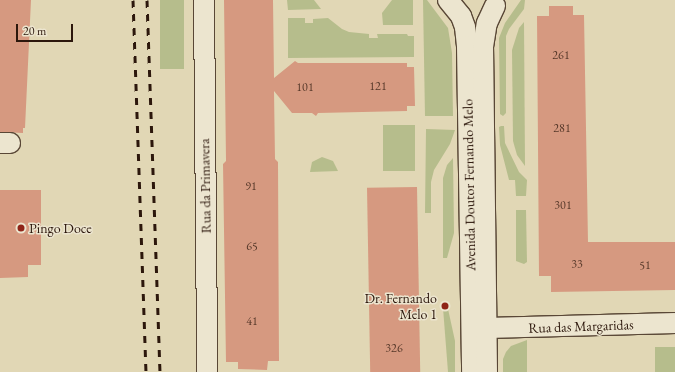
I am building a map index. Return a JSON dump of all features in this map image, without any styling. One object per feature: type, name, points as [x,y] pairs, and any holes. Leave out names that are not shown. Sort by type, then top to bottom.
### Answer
[{"type":"street","name":"Rua da Primavera","points":[[204,0],[207,372]]},
{"type":"street","name":"Avenida Doutor Fernando Melo","points":[[450,1],[461,9],[472,12],[484,11],[498,3]]},
{"type":"street","name":"Avenida Doutor Fernando Melo","points":[[450,1],[461,16],[465,27],[467,46],[472,372]]},
{"type":"street","name":"Avenida Doutor Fernando Melo","points":[[487,372],[483,47],[487,22],[498,3]]},
{"type":"street","name":"Rua das Margaridas","points":[[487,328],[675,323]]},
{"type":"green space","points":[[160,0],[184,0],[184,69],[160,69]]},
{"type":"green space","points":[[287,0],[314,0],[321,9],[288,10]]},
{"type":"green space","points":[[392,0],[413,0],[413,25],[383,25],[382,13]]},
{"type":"green space","points":[[423,0],[427,0],[448,28],[452,53],[453,116],[425,116]]},
{"type":"green space","points":[[521,0],[525,0],[524,9],[509,29],[506,36],[506,113],[503,116],[500,114],[499,38],[505,23]]},
{"type":"green space","points":[[288,18],[305,18],[305,23],[313,23],[313,19],[328,18],[342,29],[349,32],[369,34],[369,38],[378,38],[377,34],[407,34],[408,36],[414,36],[414,57],[288,58]]},
{"type":"green space","points":[[524,22],[525,166],[517,155],[513,141],[512,50],[519,28]]},
{"type":"green space","points":[[383,125],[415,125],[415,171],[383,171]]},
{"type":"green space","points":[[504,126],[505,143],[519,172],[527,180],[526,196],[516,196],[515,180],[509,180],[500,145],[499,127]]},
{"type":"green space","points":[[426,129],[455,130],[450,144],[434,170],[431,182],[431,213],[425,213]]},
{"type":"green space","points":[[322,157],[333,161],[338,171],[310,172],[312,162]]},
{"type":"green space","points":[[453,158],[454,233],[447,258],[443,258],[443,178],[447,165]]},
{"type":"green space","points":[[516,210],[526,210],[527,262],[524,264],[516,261]]},
{"type":"green space","points":[[443,308],[448,309],[455,341],[455,372],[448,372]]},
{"type":"green space","points":[[527,340],[527,372],[503,372],[503,359],[506,352],[511,346]]},
{"type":"green space","points":[[655,347],[675,347],[675,372],[655,372]]},
{"type":"building","points":[[0,0],[31,0],[25,128],[23,128],[23,133],[0,132]]},
{"type":"building","points":[[224,0],[273,0],[274,78],[295,61],[298,63],[407,63],[407,67],[414,67],[415,106],[407,106],[407,111],[318,113],[316,116],[312,113],[292,113],[274,91],[275,159],[278,162],[279,361],[268,361],[267,370],[238,369],[238,362],[226,362],[223,164],[226,161]]},
{"type":"building","points":[[549,6],[573,6],[573,15],[584,15],[588,242],[675,242],[675,290],[551,292],[551,276],[539,276],[537,16],[549,16]]},
{"type":"building","points":[[417,187],[420,372],[370,372],[367,188]]},
{"type":"building","name":"Pingo Doce","points":[[0,190],[41,190],[41,265],[28,265],[28,277],[0,278]]},
{"type":"railway","points":[[133,0],[146,372]]},
{"type":"railway","points":[[147,0],[160,372]]},
{"type":"place","name":"Pingo Doce","points":[[21,228]]},
{"type":"place","name":"Dr. Fernando Melo 1","points":[[445,306]]}]
